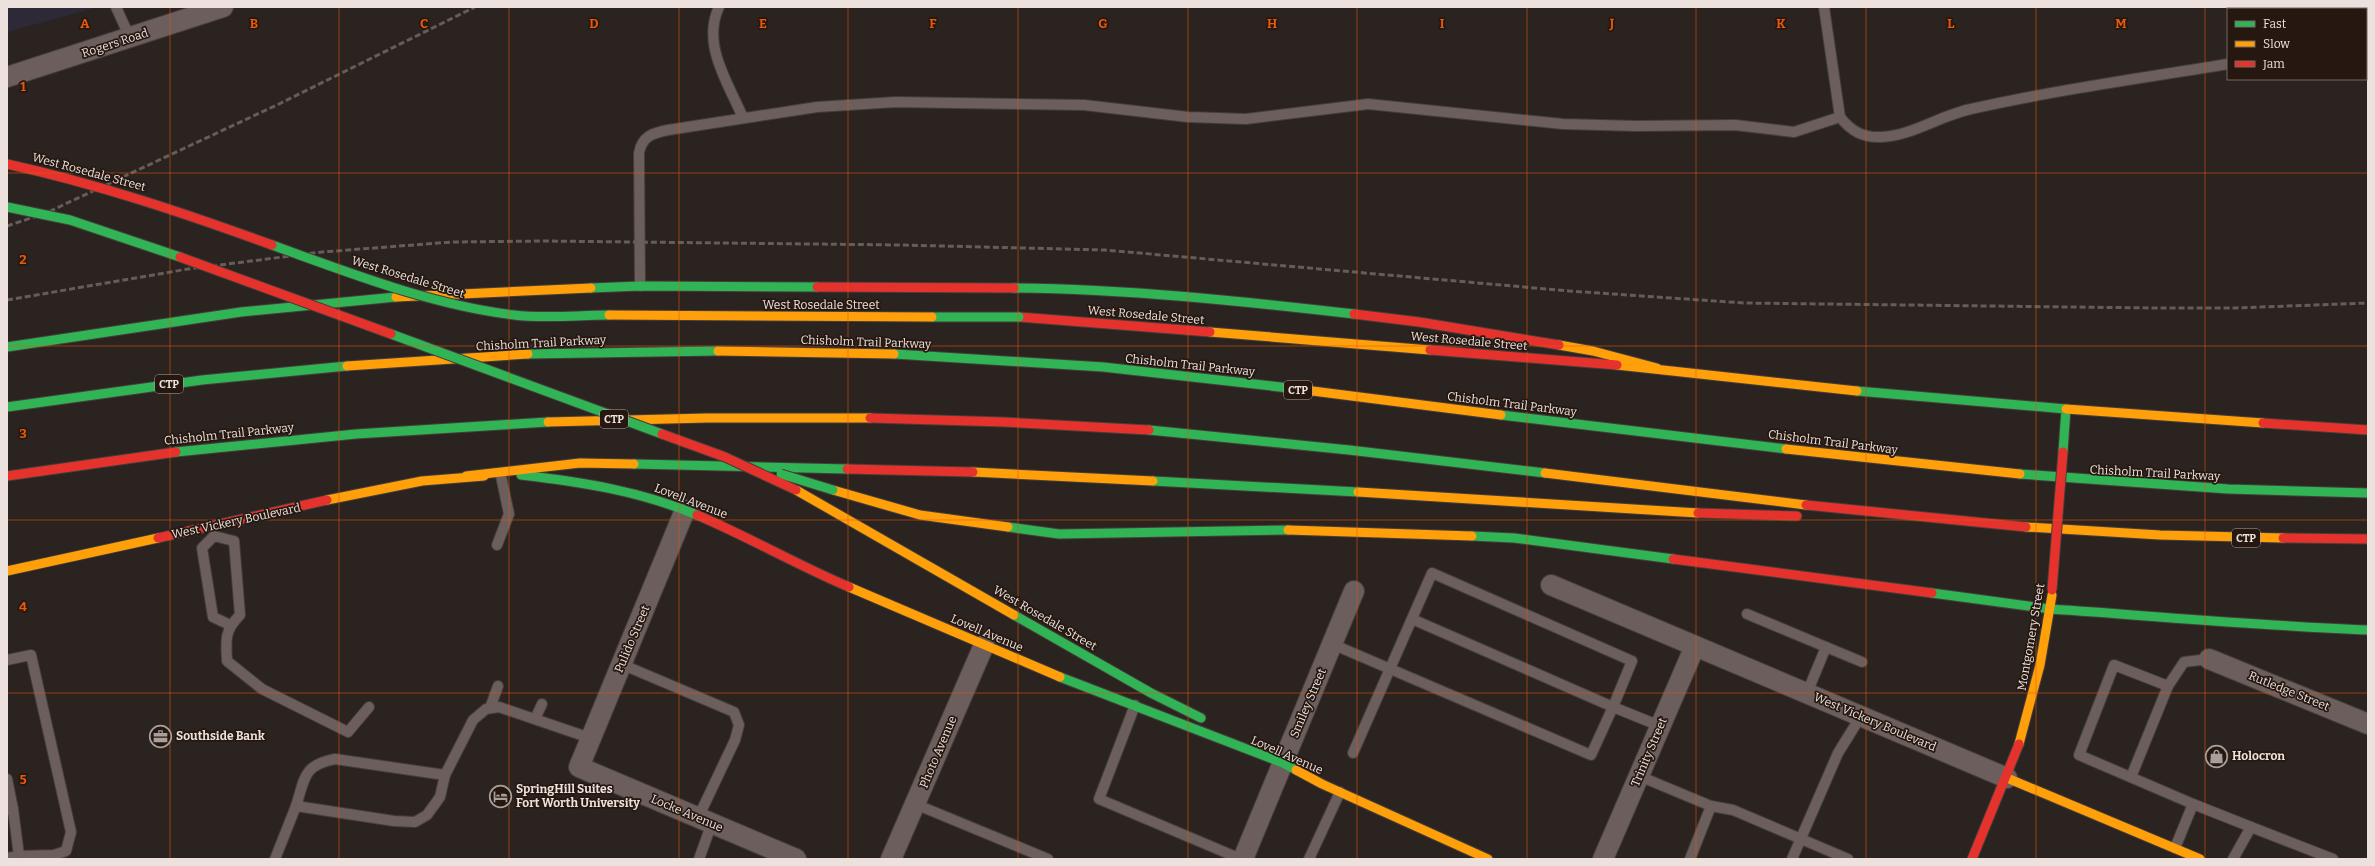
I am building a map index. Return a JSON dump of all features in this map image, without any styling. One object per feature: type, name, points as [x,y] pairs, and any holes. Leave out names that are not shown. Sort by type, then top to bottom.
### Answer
[{"type":"main road","name":"West Rosedale Street","points":[[7,164],[116,189],[434,299],[508,314],[1019,317],[1657,368]]},
{"type":"main road","name":"West Rosedale Street","points":[[7,207],[70,220],[199,264],[725,457],[796,490],[1151,692],[1212,723]]},
{"type":"main road","points":[[7,348],[241,312],[389,298],[640,286],[1017,288],[1127,292],[1234,300],[1419,322],[1593,351],[1657,368],[1800,386],[2066,409],[2368,430]]},
{"type":"main road","name":"Chisholm Trail Parkway","points":[[7,407],[177,384],[331,367],[573,352],[669,350],[991,359],[1207,378],[2003,474],[2167,487],[2368,493]]},
{"type":"main road","name":"Montgomery Street","points":[[1972,859],[2007,778],[2036,685],[2050,609],[2066,409]]},
{"type":"main road","name":"Chisholm Trail Parkway","points":[[7,476],[149,455],[332,436],[502,423],[664,418],[808,416],[995,421],[1155,430],[1345,448],[1727,496],[2031,528],[2212,537],[2368,539]]},
{"type":"main road","points":[[725,457],[920,515],[1059,534],[1290,530],[1514,538],[2050,609],[2176,617],[2278,627],[2368,630]]},
{"type":"main road","points":[[466,476],[580,463],[948,470],[1326,490],[1738,516],[1910,516]]},
{"type":"main road","name":"Lovell Avenue","points":[[466,476],[528,475],[589,483],[630,492],[685,510],[725,527],[804,568],[984,645],[1283,763],[1340,792],[1488,859]]},
{"type":"main road","name":"West Vickery Boulevard","points":[[7,571],[367,492],[422,481],[466,476]]},
{"type":"main road","points":[[1232,733],[1283,763]]},
{"type":"main road","name":"West Vickery Boulevard","points":[[2007,778],[2200,859]]},
{"type":"street","name":"Rogers Road","points":[[7,77],[223,7]]},
{"type":"street","name":"Pulido Street","points":[[579,767],[685,510]]},
{"type":"street","name":"West Vickery Boulevard","points":[[1551,585],[2007,778]]},
{"type":"street","name":"Smiley Street","points":[[1242,859],[1354,591]]},
{"type":"street","name":"Photo Avenue","points":[[891,859],[984,645]]},
{"type":"street","name":"Trinity Street","points":[[1603,859],[1695,646]]},
{"type":"street","name":"Rutledge Street","points":[[2209,659],[2368,724]]},
{"type":"street","name":"Locke Avenue","points":[[579,767],[705,820],[768,854],[796,859]]},
{"type":"lane","points":[[116,7],[130,38]]},
{"type":"lane","points":[[719,7],[715,15],[712,36],[717,59],[743,118]]},
{"type":"lane","points":[[1824,7],[1840,117],[1848,128],[1862,135],[1884,137],[1968,109],[2011,100],[2227,64]]},
{"type":"lane","points":[[640,286],[639,152],[641,143],[655,132],[825,106],[896,102],[1084,105],[1188,117],[1246,119],[1368,104],[1548,123],[1597,126],[1735,125],[1794,132],[1840,117]]},
{"type":"lane","points":[[498,545],[510,514],[501,476]]},
{"type":"lane","points":[[213,526],[214,536]]},
{"type":"lane","points":[[214,536],[202,548],[213,618],[230,625]]},
{"type":"lane","points":[[214,536],[234,541],[240,615],[230,625],[226,638],[227,661],[262,689],[348,732],[369,706]]},
{"type":"lane","points":[[1332,644],[1389,669],[1591,755],[1632,661],[1432,573],[1389,669],[1353,753]]},
{"type":"lane","points":[[1747,614],[1862,662]]},
{"type":"lane","points":[[1412,619],[1660,726]]},
{"type":"lane","points":[[1807,693],[1826,647]]},
{"type":"lane","points":[[7,660],[31,655],[71,832],[66,852],[54,855],[19,856],[7,858]]},
{"type":"lane","points":[[2131,777],[2168,686],[2184,662],[2209,659]]},
{"type":"lane","points":[[621,664],[734,712],[739,725],[735,740],[705,820],[699,859]]},
{"type":"lane","points":[[2168,686],[2114,665],[2079,755],[2193,804],[2333,859]]},
{"type":"lane","points":[[490,708],[498,686]]},
{"type":"lane","points":[[535,719],[542,704]]},
{"type":"lane","points":[[1135,705],[1099,799],[1242,859]]},
{"type":"lane","points":[[296,806],[394,821],[415,822],[426,815],[440,797],[446,775],[473,720],[490,708],[498,706],[590,738]]},
{"type":"lane","points":[[1792,859],[1838,753],[1861,716]]},
{"type":"lane","points":[[275,859],[296,806],[306,772],[319,762],[335,759],[446,775]]},
{"type":"lane","points":[[1639,776],[1711,806],[1733,810],[1843,858]]},
{"type":"lane","points":[[7,779],[10,809],[19,856]]},
{"type":"lane","points":[[1309,859],[1340,792]]},
{"type":"lane","points":[[915,804],[1048,859]]},
{"type":"lane","points":[[2174,848],[2193,804]]},
{"type":"lane","points":[[1690,859],[1711,806]]},
{"type":"lane","points":[[2233,859],[2251,826]]},
{"type":"shaded area","points":[[7,7],[98,7],[7,32]]},
{"type":"railway","points":[[7,226],[46,213],[281,103],[475,7]]},
{"type":"railway","points":[[7,300],[188,269],[322,252],[452,242],[544,241],[901,245],[1105,250],[1569,291],[1744,303],[2153,308],[2235,308],[2368,303]]},
{"type":"traffic: fast","points":[[7,207],[70,220],[180,257]]},
{"type":"traffic: fast","points":[[272,245],[391,287],[452,304],[514,315],[538,317],[609,315]]},
{"type":"traffic: fast","points":[[591,288],[640,286],[817,287]]},
{"type":"traffic: fast","points":[[1014,288],[1141,293],[1227,300],[1354,314]]},
{"type":"traffic: fast","points":[[7,347],[241,312],[396,297]]},
{"type":"traffic: fast","points":[[932,317],[1019,317]]},
{"type":"traffic: fast","points":[[391,334],[662,434]]},
{"type":"traffic: fast","points":[[528,354],[718,351]]},
{"type":"traffic: fast","points":[[894,354],[1103,367],[1289,388]]},
{"type":"traffic: fast","points":[[7,407],[202,380],[347,366]]},
{"type":"traffic: fast","points":[[1857,391],[2066,409],[2063,452]]},
{"type":"traffic: fast","points":[[1501,415],[1786,449]]},
{"type":"traffic: fast","points":[[176,452],[356,434],[548,422]]},
{"type":"traffic: fast","points":[[1149,430],[1349,450],[1545,473]]},
{"type":"traffic: fast","points":[[634,464],[847,469]]},
{"type":"traffic: fast","points":[[781,474],[833,490]]},
{"type":"traffic: fast","points":[[2020,474],[2228,489],[2368,493]]},
{"type":"traffic: fast","points":[[521,475],[588,484],[654,500],[697,515]]},
{"type":"traffic: fast","points":[[1153,481],[1358,492]]},
{"type":"traffic: fast","points":[[1008,527],[1059,534],[1288,530]]},
{"type":"traffic: fast","points":[[1472,536],[1514,538],[1673,559]]},
{"type":"traffic: fast","points":[[1932,593],[2050,609]]},
{"type":"traffic: fast","points":[[2050,609],[2368,630]]},
{"type":"traffic: fast","points":[[1014,615],[1151,693],[1201,718]]},
{"type":"traffic: fast","points":[[1060,677],[1283,763],[1296,770]]},
{"type":"traffic: slow","points":[[396,297],[591,288]]},
{"type":"traffic: slow","points":[[609,315],[932,317]]},
{"type":"traffic: slow","points":[[1210,332],[1430,350]]},
{"type":"traffic: slow","points":[[1559,345],[1593,351],[1657,368]]},
{"type":"traffic: slow","points":[[718,351],[894,354]]},
{"type":"traffic: slow","points":[[347,366],[528,354]]},
{"type":"traffic: slow","points":[[1617,365],[1857,391]]},
{"type":"traffic: slow","points":[[1289,388],[1501,415]]},
{"type":"traffic: slow","points":[[2066,409],[2263,423]]},
{"type":"traffic: slow","points":[[548,422],[707,418],[870,418]]},
{"type":"traffic: slow","points":[[1786,449],[2020,474]]},
{"type":"traffic: slow","points":[[466,476],[580,463],[634,464]]},
{"type":"traffic: slow","points":[[973,472],[1153,481]]},
{"type":"traffic: slow","points":[[1545,473],[1806,505]]},
{"type":"traffic: slow","points":[[327,500],[422,481],[484,476]]},
{"type":"traffic: slow","points":[[796,490],[1014,615]]},
{"type":"traffic: slow","points":[[833,490],[920,515],[1008,527]]},
{"type":"traffic: slow","points":[[1358,492],[1698,513]]},
{"type":"traffic: slow","points":[[2026,527],[2160,535],[2283,538]]},
{"type":"traffic: slow","points":[[1288,530],[1472,536]]},
{"type":"traffic: slow","points":[[7,571],[158,538]]},
{"type":"traffic: slow","points":[[849,587],[1060,677]]},
{"type":"traffic: slow","points":[[2019,744],[2040,665],[2052,595]]},
{"type":"traffic: slow","points":[[1296,770],[1322,784],[1488,859]]},
{"type":"traffic: slow","points":[[2007,778],[2200,859]]},
{"type":"traffic: jam","points":[[7,164],[141,200],[272,245]]},
{"type":"traffic: jam","points":[[180,257],[391,334]]},
{"type":"traffic: jam","points":[[817,287],[1014,288]]},
{"type":"traffic: jam","points":[[1354,314],[1419,322],[1559,345]]},
{"type":"traffic: jam","points":[[1019,317],[1210,332]]},
{"type":"traffic: jam","points":[[1430,350],[1617,365]]},
{"type":"traffic: jam","points":[[870,418],[1004,422],[1149,430]]},
{"type":"traffic: jam","points":[[2263,423],[2368,430]]},
{"type":"traffic: jam","points":[[662,434],[725,457],[796,490]]},
{"type":"traffic: jam","points":[[7,476],[176,452]]},
{"type":"traffic: jam","points":[[2052,590],[2063,452]]},
{"type":"traffic: jam","points":[[847,469],[973,472]]},
{"type":"traffic: jam","points":[[158,538],[327,500]]},
{"type":"traffic: jam","points":[[1806,505],[2026,527]]},
{"type":"traffic: jam","points":[[1698,513],[1797,516]]},
{"type":"traffic: jam","points":[[697,515],[849,587]]},
{"type":"traffic: jam","points":[[2283,538],[2368,539]]},
{"type":"traffic: jam","points":[[1673,559],[1932,593]]},
{"type":"traffic: jam","points":[[1972,859],[2019,744]]},
{"type":"place","name":"Southside Bank","points":[[160,736]]},
{"type":"place","name":"Holocron","points":[[2217,756]]},
{"type":"place","name":"SpringHill Suites Fort Worth University","points":[[500,796]]}]
